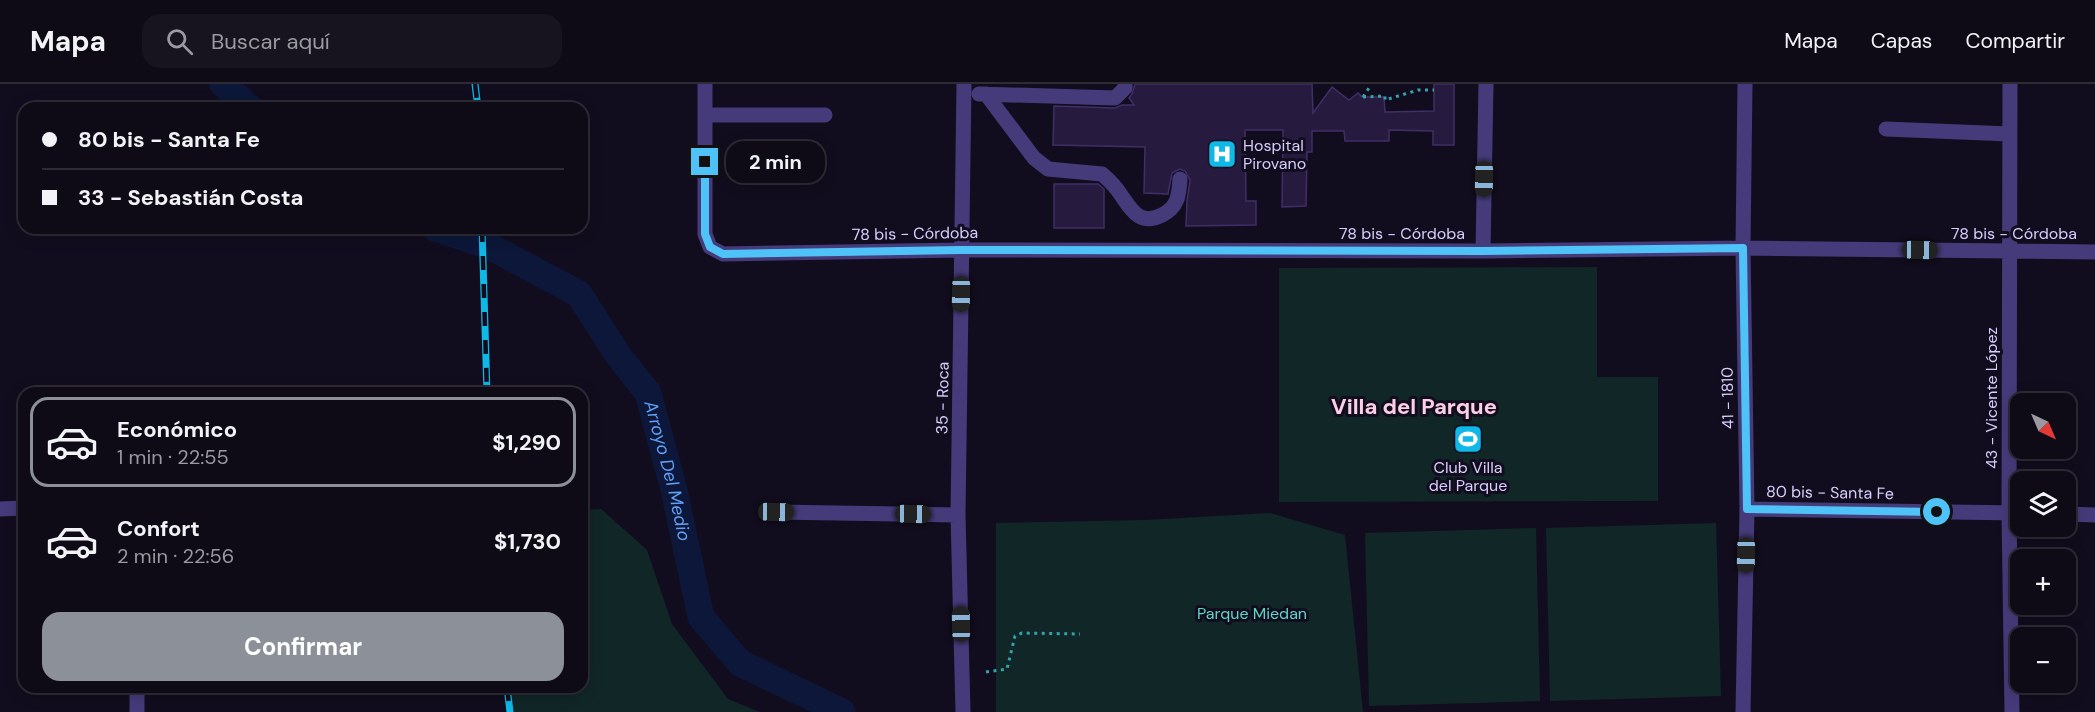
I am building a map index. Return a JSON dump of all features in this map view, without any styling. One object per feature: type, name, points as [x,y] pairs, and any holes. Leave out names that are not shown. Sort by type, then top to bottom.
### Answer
[{"type":"street","points":[[705,84],[705,114],[825,115]]},
{"type":"street","points":[[1027,95],[1055,84]]},
{"type":"street","points":[[964,89],[986,94],[1115,98],[1125,88],[1125,84]]},
{"type":"street","points":[[1483,251],[1486,84]]},
{"type":"street","name":"41 - 1810","points":[[1743,712],[1747,509],[1743,248],[1745,84]]},
{"type":"street","name":"43 - Vicente López","points":[[2010,84],[2009,251],[2014,471]]},
{"type":"street","name":"35 - Roca","points":[[963,712],[958,514],[964,89]]},
{"type":"street","points":[[986,94],[1034,158],[1048,169],[1102,174],[1121,194],[1130,210],[1140,218],[1154,218],[1166,213],[1174,206],[1179,196],[1180,179]]},
{"type":"street","name":"78 bis - Córdoba","points":[[705,114],[705,234],[710,247],[723,254],[961,250],[1483,251],[1743,248],[2095,252]]},
{"type":"street","points":[[1886,129],[2010,134]]},
{"type":"street","points":[[0,509],[18,508]]},
{"type":"street","name":"80 bis - Santa Fe","points":[[1747,509],[2010,513]]},
{"type":"street","points":[[776,512],[958,514]]},
{"type":"street","points":[[2076,514],[2095,514]]},
{"type":"street","name":"43 - Vicente López","points":[[2012,712],[2015,537]]},
{"type":"street","points":[[137,693],[137,712]]},
{"type":"path","points":[[1369,84],[1363,97],[1385,96],[1385,100],[1418,90],[1434,90]]},
{"type":"path","points":[[986,672],[1007,669],[1015,636],[1022,633],[1080,634]]},
{"type":"green space","name":"Club Villa del Parque","points":[[1597,267],[1597,377],[1658,377],[1658,501],[1279,502],[1279,268]]},
{"type":"green space","points":[[601,509],[647,550],[672,624],[728,699],[760,712],[510,712],[508,693],[588,693],[588,510]]},
{"type":"green space","name":"Parque Miedan","points":[[1270,513],[1345,535],[1363,712],[996,712],[996,523],[1146,520]]},
{"type":"green space","points":[[1716,523],[1721,696],[1550,701],[1546,528]]},
{"type":"green space","points":[[1536,528],[1540,701],[1369,706],[1365,533]]},
{"type":"building","points":[[1135,84],[1312,84],[1313,113],[1332,87],[1349,100],[1358,93],[1362,97],[1384,97],[1385,112],[1434,111],[1434,84],[1454,84],[1454,145],[1433,145],[1433,131],[1389,130],[1389,141],[1345,141],[1344,131],[1312,131],[1312,152],[1307,152],[1306,206],[1282,207],[1283,130],[1245,130],[1246,201],[1256,201],[1256,225],[1186,226],[1190,180],[1185,171],[1180,169],[1172,173],[1168,194],[1144,193],[1145,147],[1053,145],[1054,106],[1115,108],[1122,105],[1134,105],[1129,98]]},
{"type":"building","points":[[1054,184],[1098,184],[1104,189],[1104,228],[1054,228]]},
{"type":"waterway","name":"Arroyo Del Medio","points":[[223,84],[243,102]]},
{"type":"waterway","name":"Arroyo Del Medio","points":[[453,234],[489,246],[579,294],[618,355],[648,393],[674,490],[701,617],[740,663],[842,712]]},
{"type":"railway","points":[[475,84],[477,102]]},
{"type":"railway","points":[[482,234],[487,387]]},
{"type":"railway","points":[[508,693],[510,712]]},
{"type":"place","name":"Hospital Pirovano","points":[[1222,154]]},
{"type":"place","name":"Club Villa del Parque","points":[[1468,439]]},
{"type":"district","name":"Villa del Parque","points":[[1414,406]]},
{"type":"route","points":[[705,162],[705,234],[710,247],[723,254],[961,250],[1483,251],[1743,248],[1747,509],[1937,512]]}]
